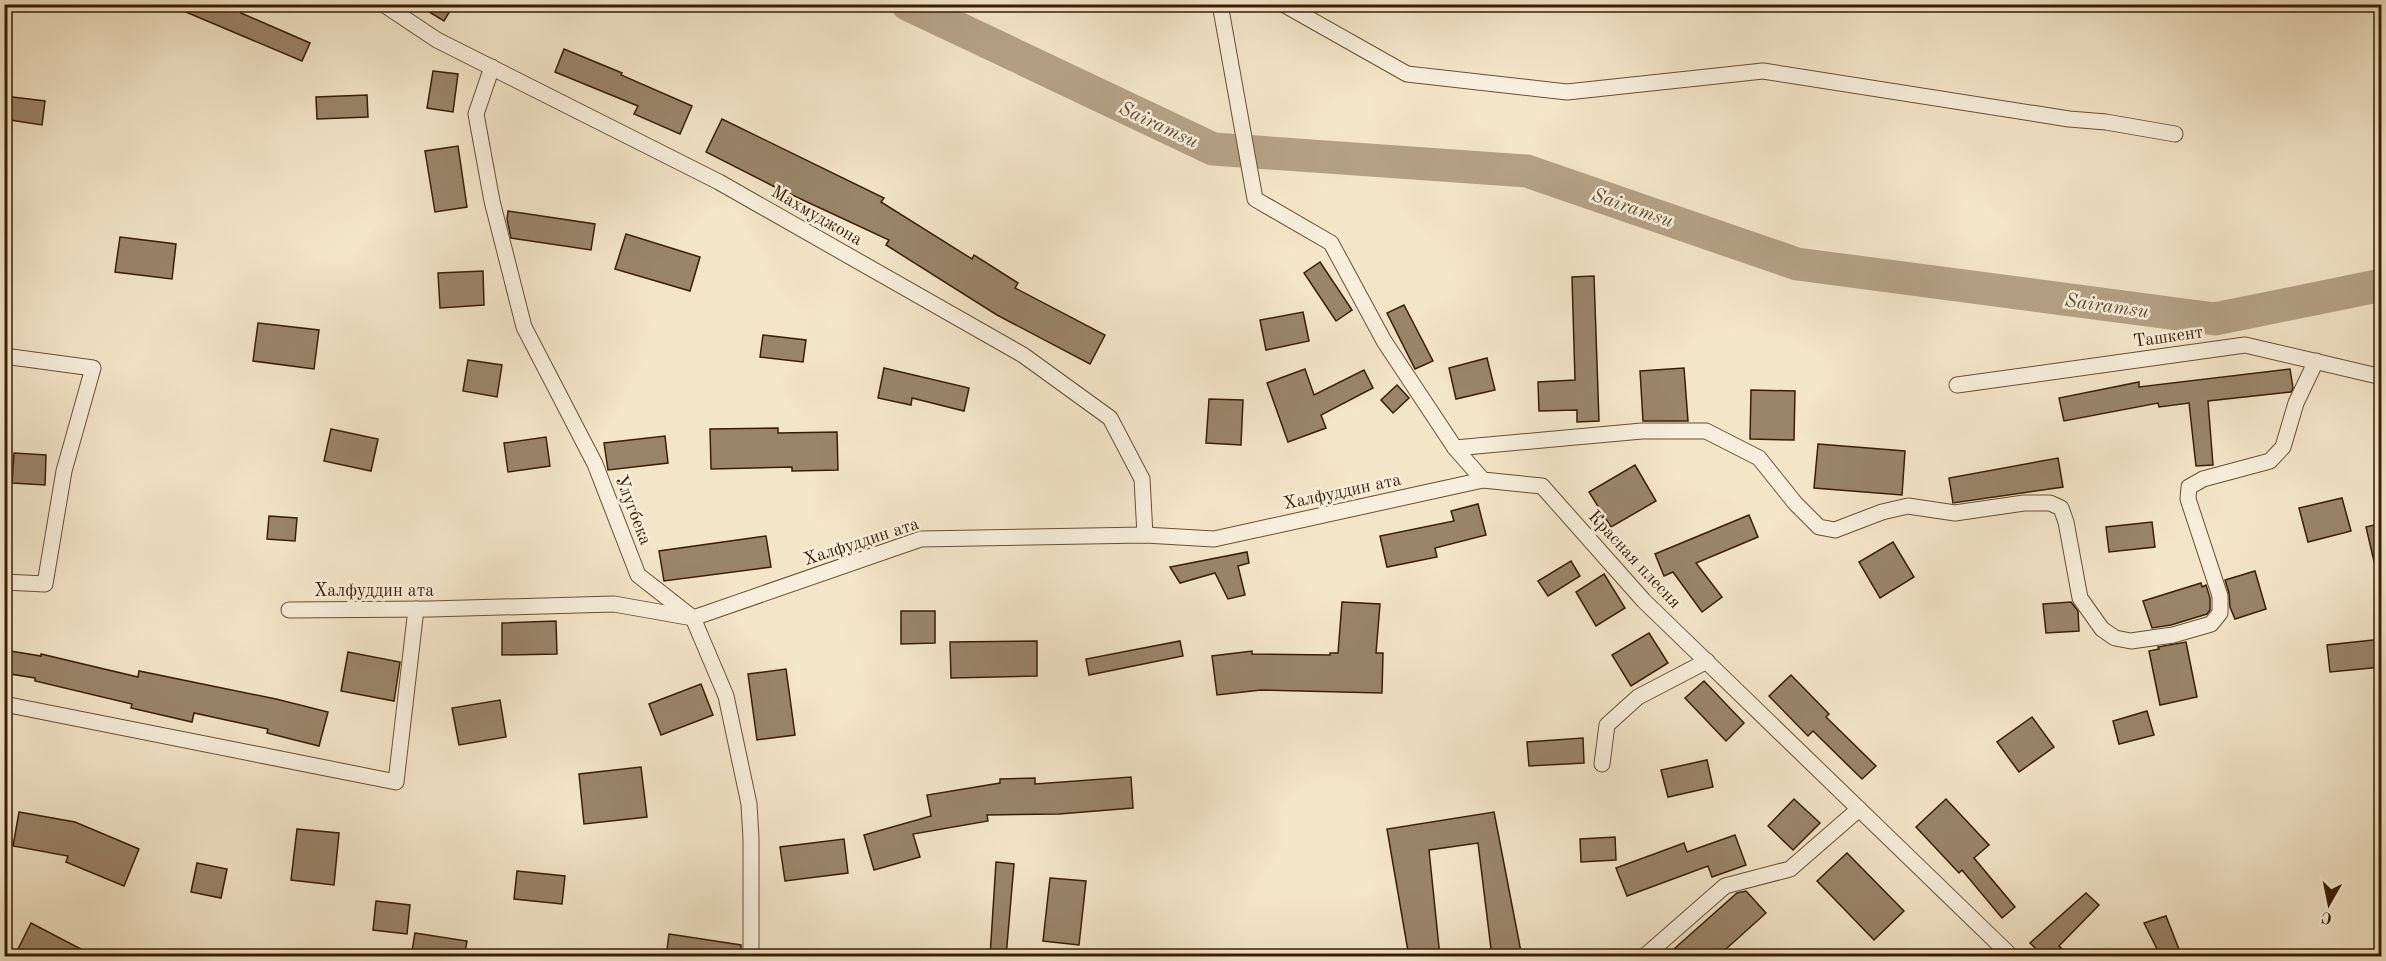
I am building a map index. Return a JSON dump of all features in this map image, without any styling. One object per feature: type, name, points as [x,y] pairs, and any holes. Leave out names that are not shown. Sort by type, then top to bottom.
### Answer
[{"type":"street","name":"Махмуджона","points":[[383,4],[437,40],[719,182],[1033,362],[1110,418],[1142,479],[1145,535]]},
{"type":"street","points":[[1220,4],[1255,199],[1331,243],[1384,341],[1455,448],[1483,480]]},
{"type":"street","points":[[1283,4],[1407,74],[1566,92],[1763,71],[2175,134]]},
{"type":"street","name":"Улугбека","points":[[492,67],[476,114],[492,201],[524,327],[595,464],[638,575],[693,618],[726,696],[749,804],[752,839],[751,957]]},
{"type":"street","name":"Ташкент","points":[[1957,385],[2245,345],[2382,377]]},
{"type":"street","points":[[4,356],[93,368],[64,471],[45,584],[4,582]]},
{"type":"street","points":[[1455,448],[1642,431],[1706,431],[1759,458],[1795,503],[1819,527],[1834,530],[1882,512],[1908,506],[1955,513],[2024,503],[2050,503],[2061,508],[2066,522],[2080,598],[2102,629],[2115,638],[2131,641],[2173,635],[2211,624],[2220,613],[2220,596],[2188,499],[2190,487],[2203,479],[2270,461],[2283,447],[2296,403],[2316,361]]},
{"type":"street","name":"Халфуддин ата","points":[[289,610],[614,604],[693,618],[921,539],[1145,535],[1214,539],[1483,480]]},
{"type":"street","name":"Красная плесня","points":[[1483,480],[1542,486],[1644,601],[2011,957]]},
{"type":"street","points":[[4,704],[396,782],[416,609]]},
{"type":"street","points":[[1602,764],[1607,725],[1638,697],[1707,661]]},
{"type":"street","points":[[1645,957],[1725,886],[1790,869],[1859,809]]},
{"type":"building","points":[[167,4],[228,4],[242,10],[241,13],[310,43],[302,61]]},
{"type":"building","points":[[416,4],[454,4],[444,21]]},
{"type":"building","points":[[564,49],[692,106],[680,134],[634,114],[638,106],[555,72]]},
{"type":"building","points":[[433,71],[458,74],[453,112],[427,108]]},
{"type":"building","points":[[367,95],[368,117],[317,119],[316,97]]},
{"type":"building","points":[[4,96],[45,101],[42,125],[4,119]]},
{"type":"building","points":[[722,119],[884,198],[881,202],[972,259],[974,255],[1018,283],[1015,288],[1105,335],[1090,364],[997,315],[886,245],[889,240],[706,152]]},
{"type":"building","points":[[458,146],[467,207],[435,212],[425,151]]},
{"type":"building","points":[[508,211],[595,224],[591,250],[511,238],[507,219]]},
{"type":"building","points":[[626,234],[700,257],[690,291],[615,269]]},
{"type":"building","points":[[120,237],[176,244],[172,279],[115,272]]},
{"type":"building","points":[[1320,262],[1352,310],[1336,321],[1304,273]]},
{"type":"building","points":[[483,271],[484,305],[440,308],[438,273]]},
{"type":"building","points":[[1594,276],[1599,421],[1577,422],[1577,410],[1539,411],[1538,382],[1575,380],[1572,277]]},
{"type":"building","points":[[1404,305],[1433,361],[1415,369],[1387,313]]},
{"type":"building","points":[[1303,312],[1309,341],[1266,350],[1260,320]]},
{"type":"building","points":[[258,323],[319,330],[314,369],[253,361]]},
{"type":"building","points":[[763,335],[806,340],[803,362],[760,357]]},
{"type":"building","points":[[1487,358],[1495,390],[1456,399],[1449,368]]},
{"type":"building","points":[[468,360],[502,365],[497,397],[463,391]]},
{"type":"building","points":[[884,368],[969,388],[964,411],[912,398],[911,405],[878,398]]},
{"type":"building","points":[[1684,368],[1688,421],[1643,421],[1640,371]]},
{"type":"building","points":[[1305,369],[1314,395],[1364,370],[1373,388],[1321,415],[1326,428],[1288,442],[1267,383]]},
{"type":"building","points":[[2290,369],[2293,388],[2291,392],[2208,401],[2213,465],[2196,466],[2189,403],[2159,407],[2158,403],[2064,421],[2059,398],[2139,382],[2139,387]]},
{"type":"building","points":[[1397,385],[1409,398],[1393,413],[1381,400]]},
{"type":"building","points":[[1751,390],[1795,391],[1794,440],[1750,439]]},
{"type":"building","points":[[1209,399],[1243,400],[1241,445],[1206,443]]},
{"type":"building","points":[[778,428],[778,433],[837,432],[838,470],[792,471],[792,467],[711,469],[710,429]]},
{"type":"building","points":[[331,429],[378,439],[371,471],[324,461]]},
{"type":"building","points":[[665,436],[668,463],[608,470],[604,443]]},
{"type":"building","points":[[546,437],[550,466],[508,472],[504,443]]},
{"type":"building","points":[[1818,444],[1905,451],[1902,495],[1814,488]]},
{"type":"building","points":[[14,453],[46,455],[45,485],[12,483]]},
{"type":"building","points":[[2058,458],[2063,487],[1953,503],[1949,478]]},
{"type":"building","points":[[1635,465],[1656,501],[1611,527],[1589,492]]},
{"type":"building","points":[[2342,498],[2351,531],[2308,542],[2299,508]]},
{"type":"building","points":[[1478,504],[1486,535],[1435,548],[1437,557],[1387,567],[1380,536],[1454,521],[1451,511]]},
{"type":"building","points":[[1749,515],[1758,537],[1696,563],[1722,597],[1702,612],[1673,572],[1664,576],[1655,554]]},
{"type":"building","points":[[269,516],[297,518],[295,541],[267,539]]},
{"type":"building","points":[[2152,522],[2155,547],[2109,552],[2106,527]]},
{"type":"building","points":[[2382,523],[2382,569],[2376,570],[2366,527]]},
{"type":"building","points":[[766,536],[771,567],[664,581],[659,551]]},
{"type":"building","points":[[1893,542],[1914,577],[1880,598],[1859,562]]},
{"type":"building","points":[[1247,552],[1249,563],[1238,566],[1245,595],[1228,599],[1215,573],[1180,583],[1170,567]]},
{"type":"building","points":[[1571,561],[1580,576],[1548,596],[1538,581]]},
{"type":"building","points":[[2255,571],[2266,609],[2235,619],[2230,607],[2225,580]]},
{"type":"building","points":[[1604,574],[1625,608],[1596,626],[1576,592]]},
{"type":"building","points":[[2201,583],[2202,587],[2206,585],[2210,598],[2210,610],[2207,614],[2152,628],[2143,601]]},
{"type":"building","points":[[1342,602],[1380,604],[1376,653],[1383,653],[1382,693],[1261,690],[1217,695],[1212,656],[1252,651],[1252,654],[1330,655],[1330,653],[1338,653]]},
{"type":"building","points":[[2071,602],[2078,611],[2079,631],[2046,633],[2043,604]]},
{"type":"building","points":[[901,611],[935,611],[935,643],[901,644]]},
{"type":"building","points":[[556,621],[557,654],[502,655],[502,623]]},
{"type":"building","points":[[1649,633],[1668,663],[1631,686],[1612,655]]},
{"type":"building","points":[[2382,639],[2382,667],[2330,672],[2327,645]]},
{"type":"building","points":[[1037,641],[1037,676],[951,678],[950,642]]},
{"type":"building","points":[[1180,641],[1183,656],[1089,675],[1086,659]]},
{"type":"building","points":[[2186,642],[2197,697],[2160,705],[2149,651]]},
{"type":"building","points":[[4,650],[41,656],[41,654],[138,677],[139,671],[328,712],[319,746],[267,733],[268,729],[194,713],[192,722],[131,708],[132,704],[35,681],[35,678],[4,673]]},
{"type":"building","points":[[348,652],[400,662],[394,701],[341,691]]},
{"type":"building","points":[[786,669],[795,735],[757,740],[748,674]]},
{"type":"building","points":[[1791,675],[1829,714],[1826,717],[1876,766],[1862,779],[1813,731],[1808,736],[1769,696]]},
{"type":"building","points":[[1704,681],[1744,723],[1726,741],[1685,698]]},
{"type":"building","points":[[701,684],[713,715],[661,735],[649,704]]},
{"type":"building","points":[[500,700],[506,737],[459,745],[452,708]]},
{"type":"building","points":[[2147,711],[2154,735],[2119,744],[2113,721]]},
{"type":"building","points":[[2032,717],[2054,747],[2019,772],[1997,742]]},
{"type":"building","points":[[1583,738],[1584,763],[1529,766],[1527,742]]},
{"type":"building","points":[[1707,760],[1713,787],[1668,797],[1661,770]]},
{"type":"building","points":[[641,767],[647,817],[584,824],[579,774]]},
{"type":"building","points":[[1131,777],[1133,808],[1059,814],[987,815],[988,821],[913,834],[920,857],[874,870],[864,835],[931,816],[927,795],[1000,783],[1000,779],[1035,778],[1035,784]]},
{"type":"building","points":[[1794,799],[1820,823],[1793,850],[1768,826]]},
{"type":"building","points":[[1946,799],[1989,845],[1974,858],[2015,907],[2002,918],[1962,870],[1959,873],[1916,827]]},
{"type":"building","points":[[19,812],[75,822],[139,849],[124,886],[66,862],[68,856],[13,846]]},
{"type":"building","points":[[1494,812],[1522,957],[1492,957],[1478,843],[1429,850],[1440,957],[1409,957],[1387,829]]},
{"type":"building","points":[[297,829],[339,833],[334,885],[291,880]]},
{"type":"building","points":[[1735,835],[1746,865],[1712,877],[1708,866],[1627,896],[1616,868],[1684,843],[1687,852]]},
{"type":"building","points":[[1615,837],[1616,860],[1581,862],[1580,839]]},
{"type":"building","points":[[844,839],[848,873],[785,881],[780,847]]},
{"type":"building","points":[[1847,853],[1904,911],[1874,940],[1817,881]]},
{"type":"building","points":[[996,862],[1014,864],[1006,957],[990,957]]},
{"type":"building","points":[[197,863],[227,869],[221,898],[191,892]]},
{"type":"building","points":[[517,871],[565,876],[562,904],[514,899]]},
{"type":"building","points":[[1050,878],[1086,881],[1079,945],[1043,941]]},
{"type":"building","points":[[1746,891],[1766,913],[1717,957],[1665,957],[1737,893]]},
{"type":"building","points":[[2086,893],[2099,905],[2059,946],[2070,957],[2044,957],[2030,943]]},
{"type":"building","points":[[376,901],[410,905],[407,934],[373,930]]},
{"type":"building","points":[[2166,916],[2182,957],[2161,957],[2144,923]]},
{"type":"building","points":[[31,923],[96,957],[27,957],[17,951]]},
{"type":"building","points":[[415,933],[467,941],[464,957],[411,957]]},
{"type":"building","points":[[669,934],[741,945],[741,957],[666,957]]},
{"type":"waterway","name":"Sairamsu","points":[[907,4],[1213,149],[1527,171],[1797,264],[2215,319],[2382,285]]}]
